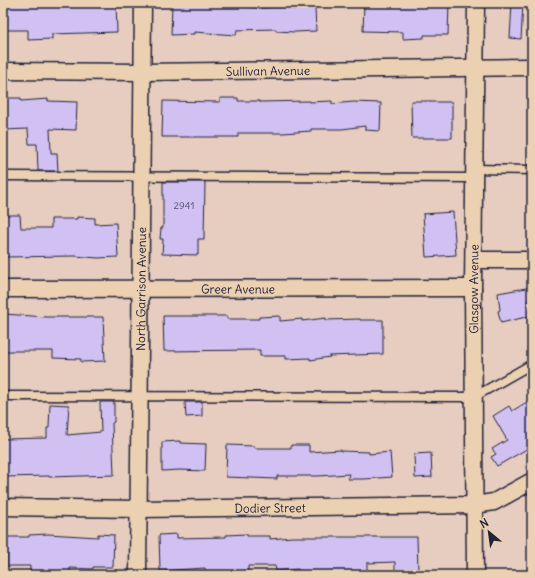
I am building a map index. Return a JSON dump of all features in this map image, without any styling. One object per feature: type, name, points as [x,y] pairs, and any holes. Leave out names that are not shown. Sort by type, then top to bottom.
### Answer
[{"type":"street","name":"North Garrison Avenue","points":[[138,575],[143,3]]},
{"type":"street","name":"Glasgow Avenue","points":[[475,575],[473,288],[476,3]]},
{"type":"street","name":"Sullivan Avenue","points":[[3,71],[143,72],[532,67]]},
{"type":"street","points":[[474,260],[532,260]]},
{"type":"street","name":"Greer Avenue","points":[[3,289],[473,288]]},
{"type":"street","name":"Dodier Street","points":[[3,507],[138,509],[475,505],[494,502],[532,481]]},
{"type":"lane","points":[[3,176],[475,174],[532,170]]},
{"type":"lane","points":[[3,396],[474,397],[532,364]]},
{"type":"building","points":[[51,3],[51,6],[116,3],[117,32],[52,34],[52,39],[28,40],[28,30],[3,30],[3,4]]},
{"type":"building","points":[[172,3],[222,3],[258,8],[315,8],[316,31],[295,32],[276,31],[276,29],[237,30],[236,35],[194,32],[194,34],[171,35]]},
{"type":"building","points":[[364,3],[449,3],[448,35],[424,35],[424,38],[403,39],[403,32],[363,31]]},
{"type":"building","points":[[512,3],[523,3],[521,39],[510,38]]},
{"type":"building","points":[[3,98],[21,98],[21,101],[48,99],[48,101],[77,102],[76,130],[50,129],[51,153],[57,153],[58,171],[38,171],[37,144],[29,144],[28,129],[3,130]]},
{"type":"building","points":[[220,98],[238,98],[238,101],[259,102],[332,101],[332,104],[353,102],[381,103],[380,131],[365,130],[365,126],[342,129],[311,129],[311,131],[283,133],[238,133],[238,137],[162,137],[163,101],[220,102]]},
{"type":"building","points":[[411,101],[452,102],[452,138],[412,138]]},
{"type":"building","points":[[163,182],[205,182],[204,239],[198,239],[198,255],[162,254],[163,239],[160,239],[161,228],[163,228]]},
{"type":"building","points":[[453,212],[456,255],[426,257],[423,214]]},
{"type":"building","points":[[3,215],[20,215],[21,228],[51,228],[51,219],[77,219],[77,217],[95,218],[95,224],[116,223],[118,257],[3,257]]},
{"type":"building","points":[[532,287],[532,300],[527,301],[530,316],[501,323],[498,311],[500,310],[498,293]]},
{"type":"building","points":[[4,314],[46,317],[103,317],[105,361],[81,362],[81,359],[53,358],[53,351],[3,351]]},
{"type":"building","points":[[163,316],[227,316],[227,319],[259,319],[259,317],[280,316],[280,321],[302,319],[302,321],[326,318],[326,320],[383,320],[383,354],[329,356],[330,357],[310,360],[310,358],[286,359],[286,356],[260,356],[260,350],[164,351]]},
{"type":"building","points":[[532,399],[532,446],[497,466],[491,457],[496,454],[492,449],[507,440],[493,416],[509,406],[512,411]]},
{"type":"building","points":[[100,402],[114,402],[114,422],[112,423],[114,475],[3,477],[3,439],[47,438],[50,404],[69,405],[67,435],[101,432]]},
{"type":"building","points":[[185,402],[202,402],[202,416],[186,417]]},
{"type":"building","points":[[180,441],[180,443],[206,444],[205,471],[162,471],[162,442]]},
{"type":"building","points":[[227,445],[254,446],[254,448],[291,448],[291,445],[309,445],[309,452],[341,450],[369,452],[369,454],[390,452],[392,477],[348,479],[349,474],[277,476],[277,479],[226,477]]},
{"type":"building","points":[[431,453],[432,477],[415,478],[414,454]]},
{"type":"building","points":[[48,534],[98,537],[98,534],[114,535],[113,567],[93,567],[93,569],[70,568],[70,574],[30,574],[30,566],[7,566],[7,537],[29,537],[29,535]]},
{"type":"building","points":[[177,534],[177,538],[226,537],[226,535],[247,534],[247,536],[270,536],[270,539],[292,537],[417,537],[418,570],[415,573],[395,574],[395,562],[367,563],[367,575],[323,575],[323,573],[298,573],[298,569],[276,571],[275,566],[248,566],[248,575],[205,575],[205,568],[160,571],[159,535]]}]
